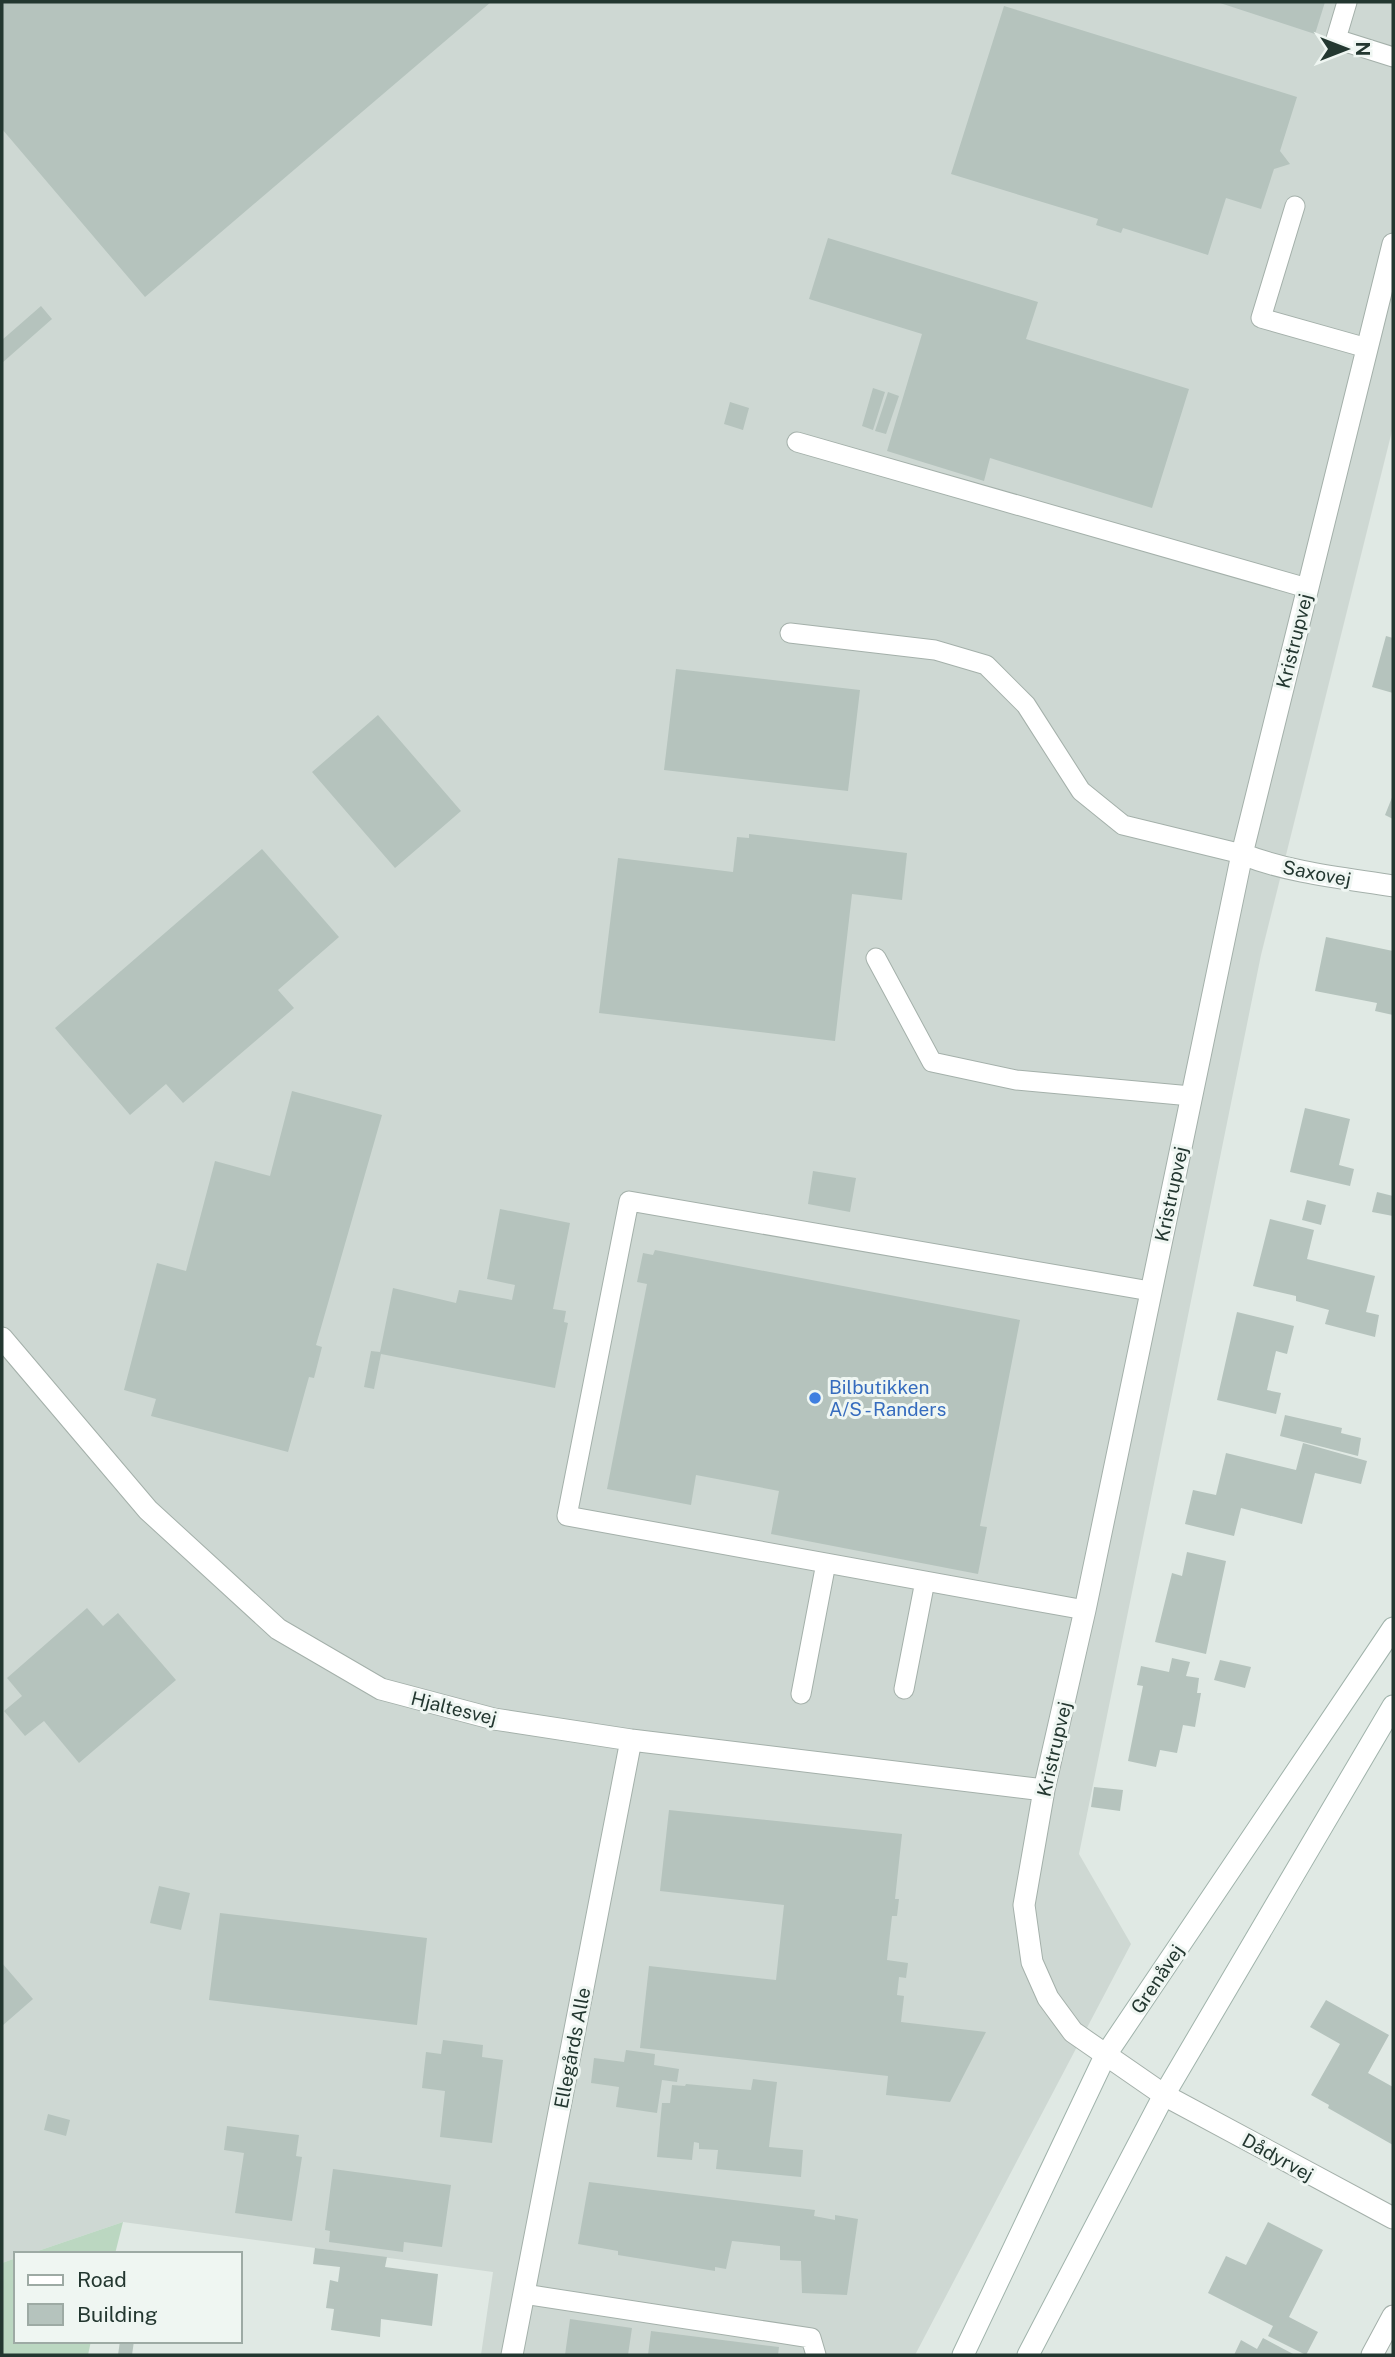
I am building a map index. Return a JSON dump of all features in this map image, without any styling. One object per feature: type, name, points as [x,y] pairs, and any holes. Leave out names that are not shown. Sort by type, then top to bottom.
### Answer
[{"type":"street","name":"Kristrupvej","points":[[1164,2095],[1105,2056],[1061,2021],[1032,1962],[1024,1905],[1044,1790],[1085,1610],[1242,854],[1393,244]]},
{"type":"street","name":"Saxovej","points":[[1242,854],[1263,862],[1326,876],[1393,886]]},
{"type":"street","name":"Hjaltesvej","points":[[2,1338],[148,1510],[278,1629],[382,1689],[494,1719],[631,1740],[1044,1790]]},
{"type":"street","name":"Grenåvej","points":[[963,2355],[1105,2056],[1393,1628]]},
{"type":"street","points":[[1028,2355],[1164,2095],[1393,1706]]},
{"type":"street","name":"Ellegårds Alle","points":[[512,2355],[631,1740]]},
{"type":"street","name":"Dådyrvej","points":[[1164,2095],[1393,2218]]},
{"type":"street","points":[[1373,2355],[1393,2316]]},
{"type":"lane","points":[[1347,2],[1336,39],[1393,57]]},
{"type":"lane","points":[[1295,206],[1261,318],[1367,348]]},
{"type":"lane","points":[[797,442],[1307,588]]},
{"type":"lane","points":[[790,633],[935,650],[986,665],[1026,705],[1080,791],[1123,825],[1242,854]]},
{"type":"lane","points":[[876,958],[932,1062],[1016,1080],[1191,1096]]},
{"type":"lane","points":[[1085,1610],[568,1516],[629,1201],[1150,1291]]},
{"type":"lane","points":[[801,1694],[826,1563]]},
{"type":"lane","points":[[904,1689],[925,1581]]},
{"type":"lane","points":[[524,2294],[811,2338],[816,2355]]},
{"type":"shaded area","points":[[2,2],[1393,2],[1393,427],[1261,955],[1079,1854],[1131,1944],[915,2355],[481,2355],[493,2272],[123,2222],[35,2252],[14,2252],[14,2259],[2,2263]]},
{"type":"green space","points":[[123,2222],[116,2252],[35,2252]]},
{"type":"green space","points":[[14,2259],[14,2343],[91,2343],[88,2355],[2,2355],[2,2263]]},
{"type":"building","points":[[2,2],[491,2],[145,297],[2,129]]},
{"type":"building","points":[[1217,2],[1325,2],[1315,34]]},
{"type":"building","points":[[1004,6],[1297,97],[1280,151],[1290,164],[1274,169],[1261,209],[1226,198],[1208,255],[1123,228],[1121,233],[1096,225],[1098,219],[951,174]]},
{"type":"building","points":[[828,238],[1038,302],[1026,339],[1189,389],[1152,508],[990,458],[984,481],[887,451],[922,334],[809,299]]},
{"type":"building","points":[[41,306],[52,319],[2,363],[2,340]]},
{"type":"building","points":[[873,388],[885,392],[873,430],[862,426]]},
{"type":"building","points":[[888,392],[899,396],[886,434],[875,431]]},
{"type":"building","points":[[730,402],[749,408],[743,430],[724,424]]},
{"type":"building","points":[[1386,636],[1393,638],[1393,693],[1372,687]]},
{"type":"building","points":[[676,669],[860,690],[848,791],[664,770]]},
{"type":"building","points":[[378,715],[461,811],[395,868],[312,772]]},
{"type":"building","points":[[1393,795],[1393,819],[1385,815]]},
{"type":"building","points":[[749,834],[907,853],[902,900],[852,894],[835,1041],[599,1013],[618,858],[733,872],[737,837],[749,838]]},
{"type":"building","points":[[262,849],[339,937],[278,990],[294,1008],[183,1103],[166,1084],[130,1115],[55,1028]]},
{"type":"building","points":[[1326,937],[1393,951],[1393,1015],[1375,1011],[1377,1003],[1315,991]]},
{"type":"building","points":[[292,1091],[382,1115],[316,1345],[322,1347],[314,1378],[309,1377],[288,1452],[151,1416],[156,1399],[124,1390],[157,1263],[186,1271],[215,1161],[270,1176]]},
{"type":"building","points":[[1305,1108],[1350,1119],[1339,1165],[1354,1169],[1350,1186],[1290,1172]]},
{"type":"building","points":[[813,1171],[856,1178],[850,1212],[808,1204]]},
{"type":"building","points":[[1377,1192],[1393,1196],[1393,1216],[1372,1212]]},
{"type":"building","points":[[1307,1200],[1326,1205],[1321,1225],[1302,1220]]},
{"type":"building","points":[[500,1209],[570,1223],[553,1309],[566,1311],[564,1322],[568,1323],[555,1388],[381,1354],[374,1389],[364,1387],[371,1351],[380,1352],[393,1288],[456,1303],[459,1290],[512,1300],[515,1285],[487,1279]]},
{"type":"building","points":[[1270,1219],[1314,1230],[1307,1259],[1375,1276],[1366,1312],[1379,1315],[1375,1337],[1325,1324],[1329,1310],[1296,1301],[1296,1296],[1253,1286]]},
{"type":"building","name":"Bilbutikken A/S - Randers","points":[[655,1250],[1020,1320],[980,1526],[987,1527],[978,1574],[771,1534],[779,1491],[696,1475],[691,1505],[607,1489],[647,1284],[637,1282],[643,1253],[653,1255]]},
{"type":"building","points":[[1237,1312],[1294,1326],[1287,1354],[1276,1351],[1267,1390],[1281,1393],[1276,1414],[1217,1400]]},
{"type":"building","points":[[1285,1415],[1342,1428],[1341,1433],[1361,1438],[1358,1456],[1280,1436]]},
{"type":"building","points":[[1303,1443],[1367,1461],[1361,1484],[1315,1473],[1302,1524],[1241,1508],[1234,1536],[1185,1524],[1193,1490],[1216,1495],[1226,1453],[1296,1470]]},
{"type":"building","points":[[1187,1552],[1226,1561],[1206,1654],[1155,1642],[1172,1573],[1182,1576]]},
{"type":"building","points":[[87,1608],[103,1626],[118,1613],[176,1680],[79,1763],[44,1721],[25,1736],[4,1711],[22,1696],[7,1678]]},
{"type":"building","points":[[1172,1658],[1190,1662],[1186,1676],[1199,1678],[1197,1693],[1201,1693],[1195,1727],[1183,1725],[1177,1753],[1160,1750],[1156,1767],[1128,1761],[1143,1686],[1137,1685],[1141,1666],[1169,1672]]},
{"type":"building","points":[[1220,1660],[1251,1667],[1245,1688],[1214,1680]]},
{"type":"building","points":[[1094,1787],[1123,1790],[1120,1811],[1091,1807]]},
{"type":"building","points":[[669,1810],[902,1834],[895,1899],[899,1899],[897,1916],[892,1916],[887,1960],[908,1963],[906,1978],[899,1977],[897,1995],[904,1996],[901,2022],[986,2032],[950,2102],[886,2095],[888,2076],[640,2048],[649,1966],[776,1980],[784,1905],[660,1891]]},
{"type":"building","points":[[159,1886],[190,1893],[181,1930],[150,1923]]},
{"type":"building","points":[[220,1913],[427,1938],[417,2025],[209,2000]]},
{"type":"building","points":[[2,1963],[33,1999],[2,2026]]},
{"type":"building","points":[[1326,2000],[1389,2035],[1368,2073],[1393,2087],[1393,2145],[1328,2108],[1329,2105],[1311,2095],[1340,2044],[1310,2027]]},
{"type":"building","points":[[443,2040],[483,2045],[482,2057],[503,2060],[492,2143],[440,2137],[445,2091],[422,2088],[426,2052],[441,2054]]},
{"type":"building","points":[[626,2050],[655,2054],[654,2065],[679,2069],[677,2082],[662,2080],[657,2113],[616,2107],[619,2087],[591,2083],[594,2058],[624,2062]]},
{"type":"building","points":[[753,2079],[777,2082],[769,2147],[803,2150],[801,2177],[716,2169],[718,2150],[699,2149],[699,2143],[694,2142],[692,2160],[657,2157],[662,2103],[670,2103],[672,2085],[751,2090]]},
{"type":"building","points":[[48,2114],[70,2120],[66,2136],[44,2130]]},
{"type":"building","points":[[227,2126],[299,2135],[296,2156],[302,2157],[292,2221],[235,2213],[244,2153],[224,2150]]},
{"type":"building","points":[[333,2169],[451,2185],[442,2247],[404,2242],[403,2252],[329,2242],[330,2231],[325,2230]]},
{"type":"building","points":[[589,2182],[815,2210],[814,2216],[835,2220],[835,2215],[858,2219],[847,2295],[802,2293],[801,2261],[780,2260],[780,2246],[732,2241],[726,2269],[715,2267],[715,2271],[618,2255],[618,2251],[578,2244]]},
{"type":"building","points":[[1268,2222],[1323,2250],[1289,2317],[1318,2332],[1306,2355],[1268,2336],[1273,2326],[1208,2293],[1226,2256],[1246,2265]]},
{"type":"building","points":[[315,2248],[387,2257],[385,2267],[438,2274],[432,2326],[381,2319],[380,2337],[331,2330],[334,2309],[326,2308],[330,2280],[338,2282],[340,2267],[313,2264]]},
{"type":"building","points":[[570,2319],[632,2328],[628,2355],[565,2355]]},
{"type":"building","points":[[651,2331],[779,2347],[778,2355],[648,2355]]},
{"type":"building","points":[[1263,2338],[1295,2355],[1234,2355],[1241,2340],[1257,2349]]},
{"type":"building","points":[[120,2343],[134,2343],[132,2355],[118,2355]]},
{"type":"place","name":"Bilbutikken A/S - Randers","points":[[815,1398]]}]
